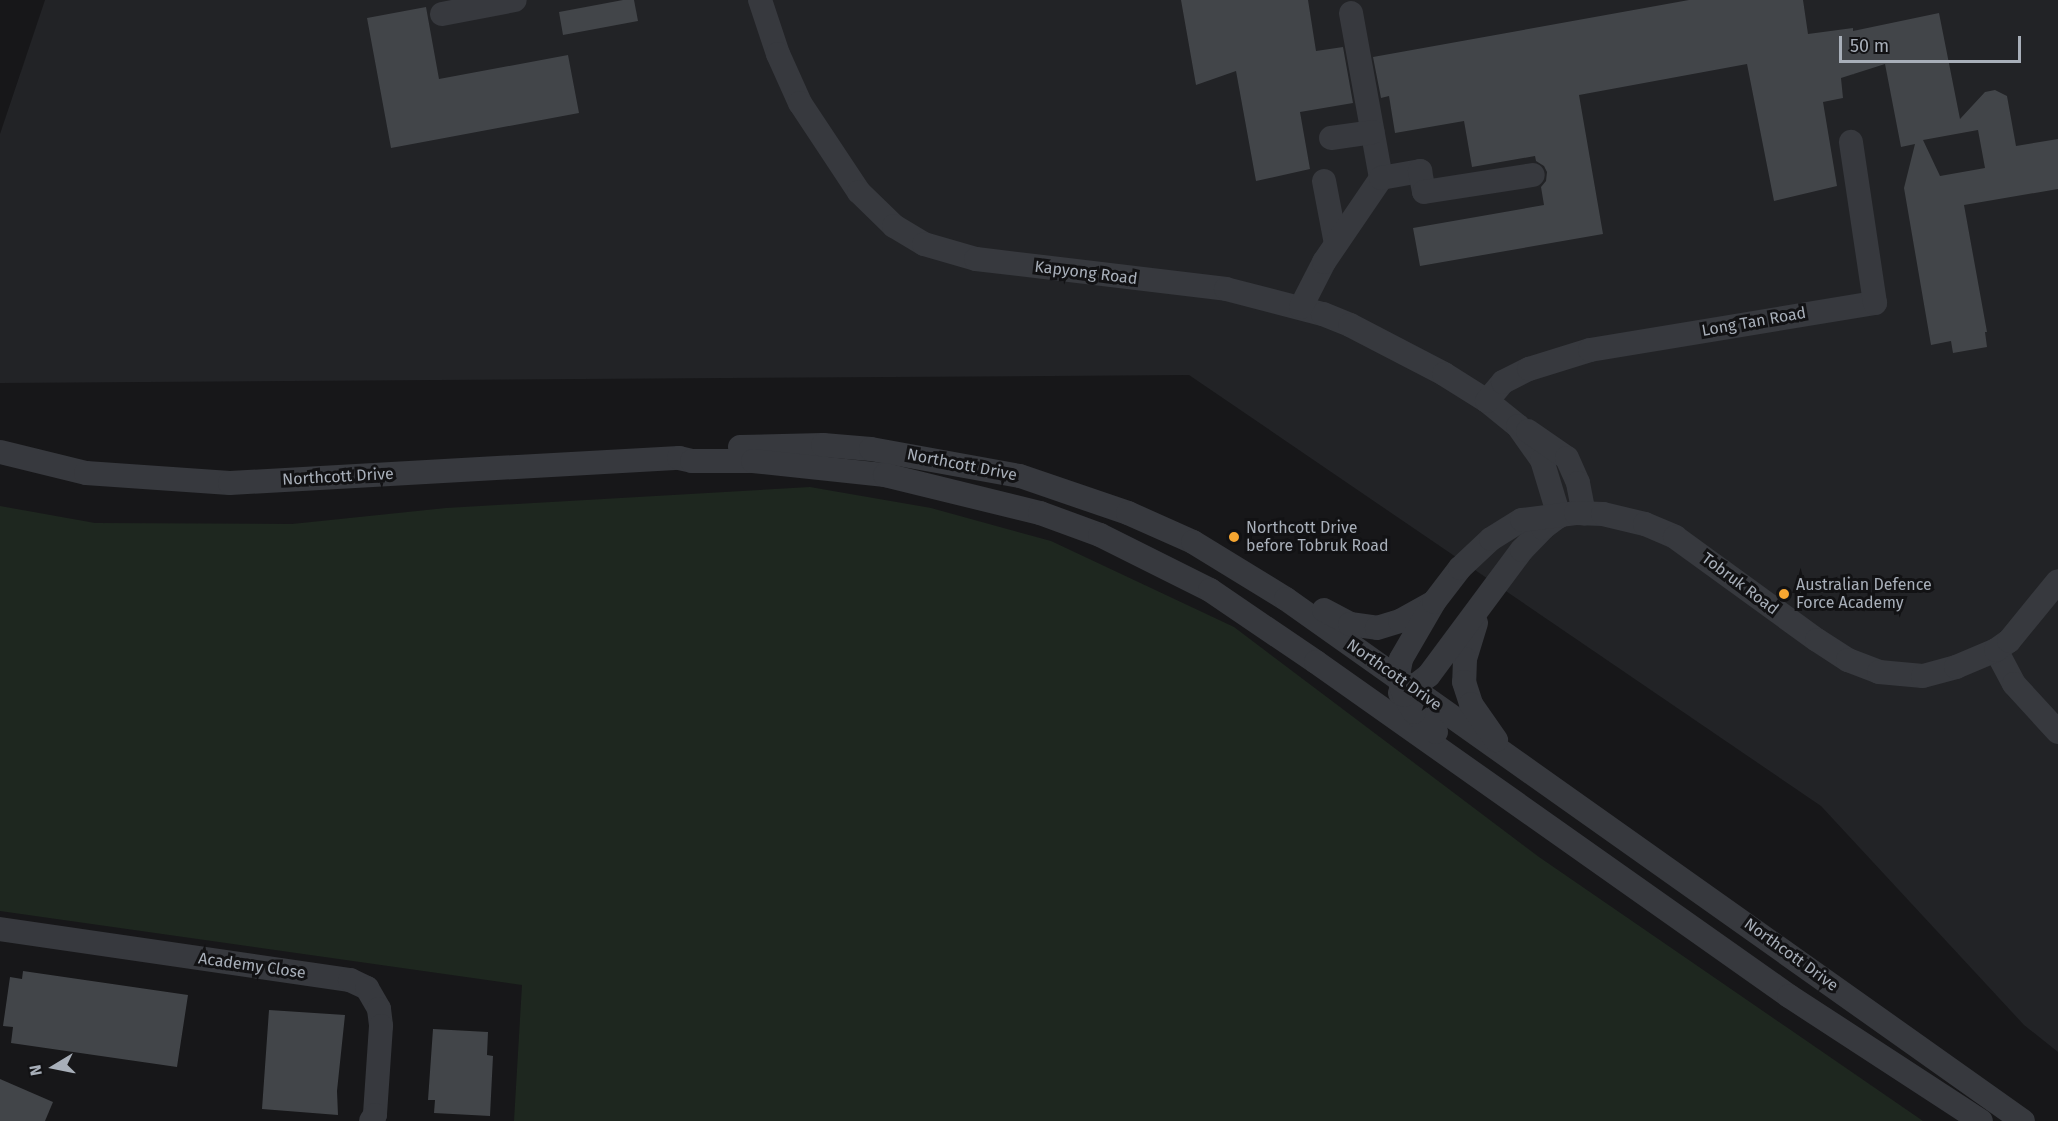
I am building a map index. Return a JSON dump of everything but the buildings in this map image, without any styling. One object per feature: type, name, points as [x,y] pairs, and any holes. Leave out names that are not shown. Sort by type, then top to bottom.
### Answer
[{"type":"street","points":[[442,14],[515,0]]},
{"type":"street","name":"Kapyong Road","points":[[760,0],[790,85],[834,156],[859,192],[887,219],[924,244],[952,254],[985,260],[1226,289],[1300,307],[1341,321],[1398,348],[1487,401],[1518,426],[1551,445],[1567,459],[1578,483],[1584,513]]},
{"type":"street","points":[[1300,307],[1336,244],[1381,178],[1352,13]]},
{"type":"street","points":[[1331,138],[1373,132]]},
{"type":"street","name":"Long Tan Road","points":[[1487,401],[1503,382],[1529,369],[1590,350],[1875,303],[1851,142]]},
{"type":"street","points":[[1381,178],[1420,171],[1424,192],[1533,175]]},
{"type":"street","points":[[1324,181],[1336,244]]},
{"type":"street","name":"Kapyong Road","points":[[1518,426],[1542,460],[1559,516]]},
{"type":"street","name":"Northcott Drive","points":[[680,458],[692,453],[737,447],[823,445],[871,449],[1020,476],[1109,505],[1193,543],[1247,573],[2023,1121]]},
{"type":"street","name":"Northcott Drive","points":[[0,452],[86,473],[230,483],[680,458],[692,461],[753,461],[885,475],[1040,513],[1100,535],[1210,590],[1352,687],[1789,996],[1981,1121]]},
{"type":"street","points":[[1109,505],[1160,514],[1189,526],[1258,565],[1334,616],[1350,624],[1372,628],[1387,626],[1406,619],[1434,602]]},
{"type":"street","name":"Tobruk Road","points":[[1405,686],[1401,659],[1434,602],[1471,557],[1506,529],[1522,520],[1584,513],[1644,524],[1675,537],[1817,640],[1848,660],[1879,672],[1923,676],[1956,667],[1996,650],[2009,641],[2058,581]]},
{"type":"street","points":[[1352,687],[1376,695],[1405,686],[1438,665],[1528,542],[1559,516]]},
{"type":"street","points":[[1482,604],[1467,651],[1464,682],[1471,704],[1507,755]]},
{"type":"street","points":[[1996,650],[2014,684],[2058,732]]},
{"type":"street","points":[[1405,686],[1411,708],[1445,741],[1465,767]]},
{"type":"street","name":"Academy Close","points":[[0,929],[350,980],[367,988],[379,1009],[381,1026],[375,1115],[371,1121]]},
{"type":"shaded area","name":"Australian Defence Force Academy","points":[[45,0],[2058,0],[2058,1052],[2024,1025],[1821,806],[1189,375],[0,383],[0,134]]},
{"type":"shaded area","points":[[810,487],[931,508],[1051,541],[1234,627],[1539,857],[1923,1121],[514,1121],[522,985],[0,911],[0,506],[95,523],[292,524],[446,508]]},
{"type":"place","name":"Northcott Drive before Tobruk Road","points":[[1234,537]]},
{"type":"place","name":"Australian Defence Force Academy","points":[[1784,594]]}]
